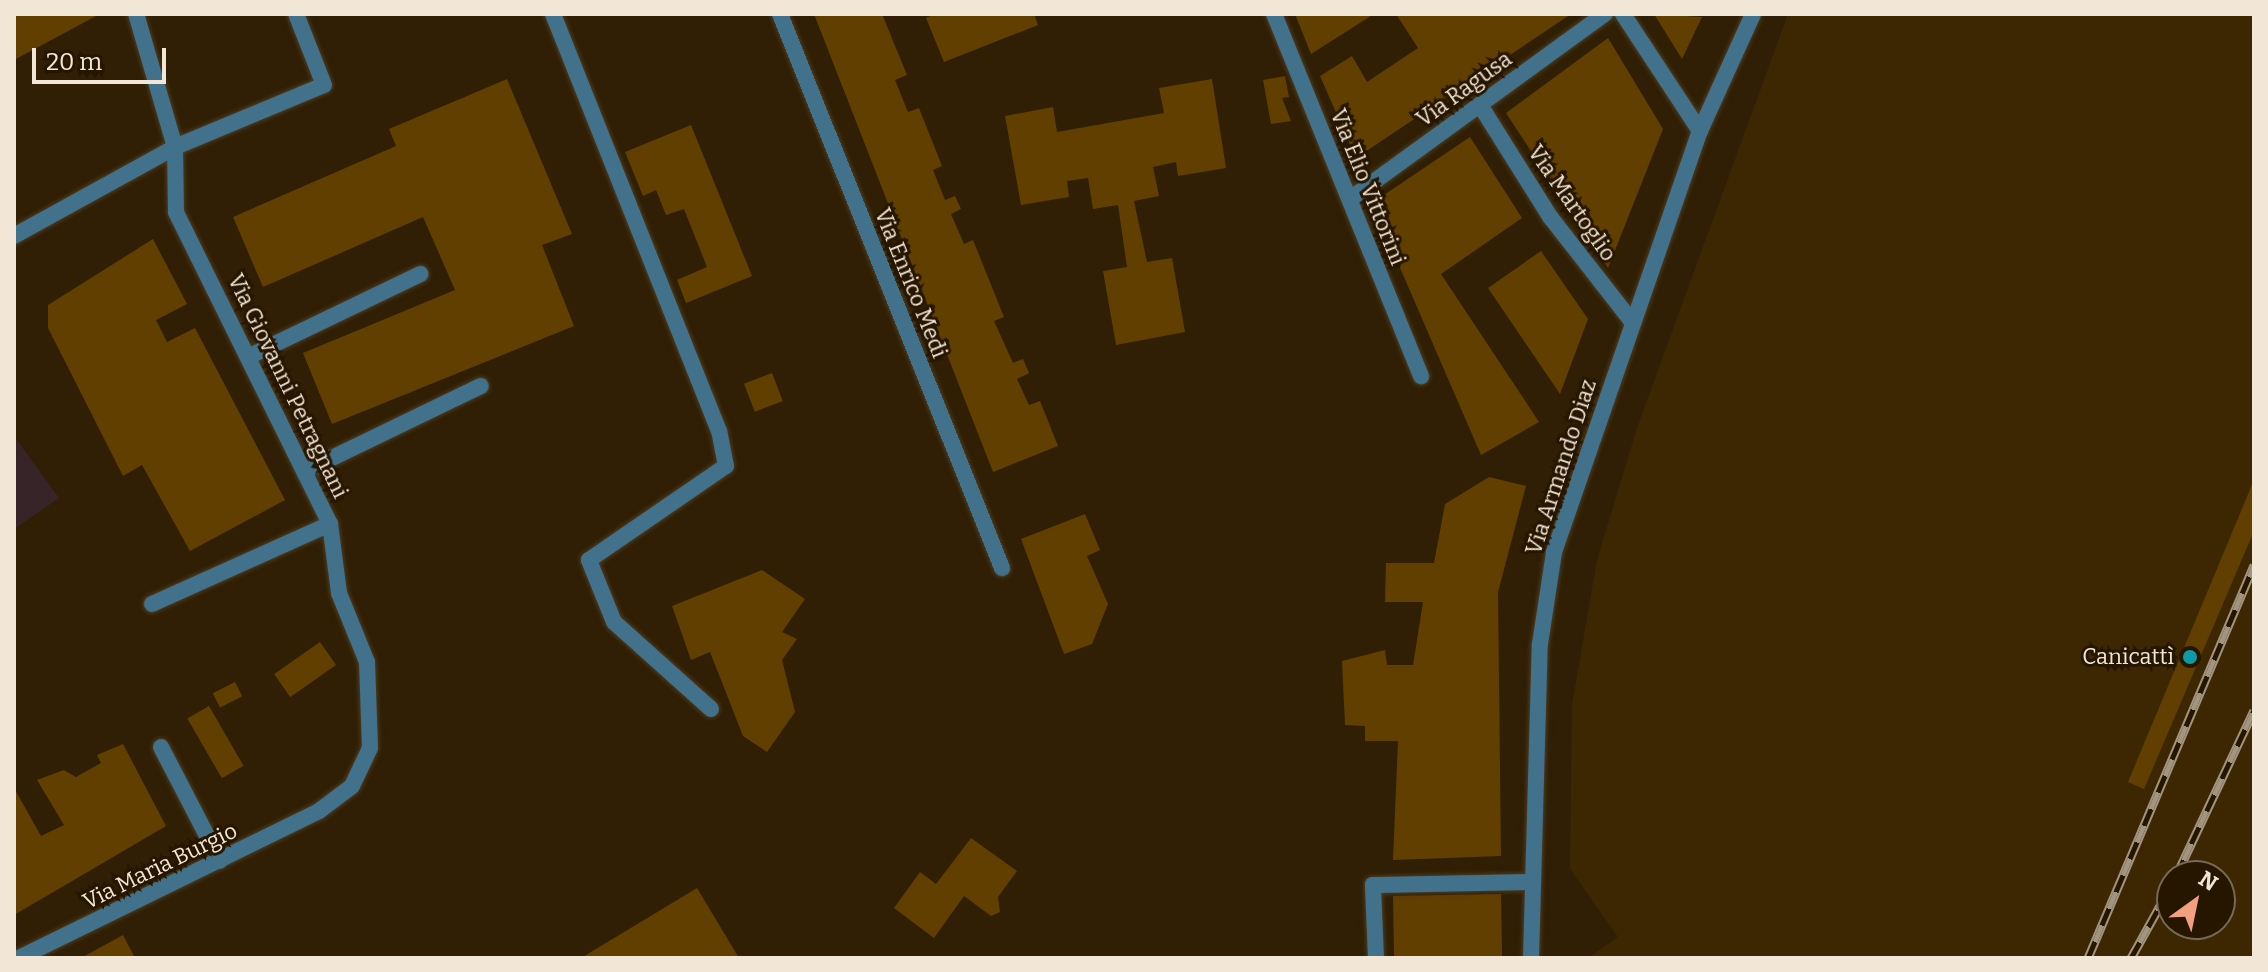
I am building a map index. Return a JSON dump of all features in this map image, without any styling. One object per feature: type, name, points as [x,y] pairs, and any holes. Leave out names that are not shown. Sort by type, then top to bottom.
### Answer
[{"type":"street","points":[[14,236],[175,147],[324,85],[296,14]]},
{"type":"street","points":[[553,14],[719,431],[726,466],[589,560],[614,622],[711,709]]},
{"type":"street","name":"Via Enrico Medi","points":[[780,14],[1002,568]]},
{"type":"street","name":"Via Elio Vittorini","points":[[1274,14],[1421,376]]},
{"type":"street","name":"Via Ragusa","points":[[1350,199],[1605,14]]},
{"type":"street","points":[[1623,14],[1700,131]]},
{"type":"street","name":"Via Armando Diaz","points":[[1531,958],[1540,644],[1554,552],[1700,131],[1753,14]]},
{"type":"street","name":"Via Giovanni Petragnani","points":[[139,15],[175,147],[176,212],[252,355],[330,524],[339,593],[367,662],[370,748],[352,786],[319,811]]},
{"type":"street","name":"Via Martoglio","points":[[1480,105],[1551,218],[1633,323]]},
{"type":"street","points":[[252,355],[420,274]]},
{"type":"street","points":[[307,470],[481,386]]},
{"type":"street","points":[[152,604],[330,524]]},
{"type":"street","points":[[161,747],[220,861]]},
{"type":"street","name":"Via Maria Burgio","points":[[19,958],[319,811]]},
{"type":"street","points":[[1376,958],[1373,885],[1533,882]]},
{"type":"shaded area","points":[[1788,14],[2254,14],[2254,958],[1588,958],[1618,937],[1570,869],[1572,705],[1597,560],[1637,428]]},
{"type":"shaded area","points":[[14,436],[59,498],[14,529]]},
{"type":"building","points":[[14,14],[95,14],[96,16],[14,60]]},
{"type":"building","points":[[814,14],[882,14],[907,75],[895,80],[908,112],[919,108],[942,166],[933,170],[945,200],[955,196],[961,209],[951,214],[964,244],[973,240],[1004,317],[994,321],[1013,363],[1023,359],[1029,373],[1017,379],[1029,405],[1040,401],[1058,446],[993,472]]},
{"type":"building","points":[[935,14],[1034,14],[1038,25],[944,62],[926,18]]},
{"type":"building","points":[[1295,14],[1374,14],[1311,54]]},
{"type":"building","points":[[1396,14],[1571,14],[1356,158],[1320,76],[1352,56],[1367,82],[1418,48]]},
{"type":"building","points":[[1654,14],[1702,17],[1682,59]]},
{"type":"building","points":[[1608,38],[1663,129],[1608,268],[1506,113]]},
{"type":"building","points":[[1285,76],[1289,97],[1282,98],[1291,121],[1271,124],[1263,80]]},
{"type":"building","points":[[507,79],[572,234],[542,245],[574,326],[332,424],[303,353],[455,290],[423,217],[263,287],[233,217],[396,146],[389,129]]},
{"type":"building","points":[[1212,79],[1226,168],[1178,176],[1176,162],[1153,167],[1159,196],[1134,201],[1147,262],[1172,258],[1185,332],[1116,345],[1103,271],[1127,267],[1118,205],[1093,209],[1088,178],[1067,181],[1069,197],[1021,205],[1005,116],[1053,107],[1057,132],[1164,113],[1159,88]]},
{"type":"building","points":[[691,125],[752,276],[686,303],[677,280],[707,267],[684,209],[666,215],[656,190],[643,196],[625,152]]},
{"type":"building","points":[[1470,137],[1522,218],[1441,274],[1539,422],[1481,455],[1372,203]]},
{"type":"building","points":[[153,239],[187,304],[156,320],[167,342],[195,328],[285,500],[190,551],[142,465],[123,476],[48,328],[48,305]]},
{"type":"building","points":[[1541,251],[1588,319],[1560,394],[1488,288]]},
{"type":"building","points":[[772,373],[783,401],[755,412],[744,384]]},
{"type":"building","points":[[1489,477],[1526,486],[1498,592],[1501,856],[1393,860],[1398,741],[1365,741],[1365,726],[1345,725],[1342,661],[1385,650],[1387,665],[1413,665],[1423,602],[1385,602],[1386,563],[1434,563],[1445,504]]},
{"type":"building","name":"Canicattì","points":[[2254,480],[2254,531],[2144,789],[2128,782]]},
{"type":"building","points":[[1085,514],[1100,550],[1087,556],[1108,604],[1092,644],[1064,654],[1021,539]]},
{"type":"building","points":[[762,570],[805,599],[782,632],[797,639],[782,660],[795,712],[767,752],[743,736],[710,652],[691,660],[672,606]]},
{"type":"building","points":[[320,642],[336,665],[290,697],[274,674]]},
{"type":"building","points":[[235,682],[242,696],[220,708],[213,693]]},
{"type":"building","points":[[209,706],[244,766],[222,778],[187,718]]},
{"type":"building","points":[[123,744],[166,826],[14,915],[14,788],[41,836],[64,825],[37,780],[64,770],[76,777],[101,763],[97,755]]},
{"type":"building","points":[[971,838],[1017,871],[998,897],[1000,912],[991,916],[964,896],[934,938],[894,908],[920,872],[936,884]]},
{"type":"building","points":[[697,888],[739,958],[581,958]]},
{"type":"building","points":[[1501,894],[1502,958],[1394,958],[1393,896]]},
{"type":"building","points":[[123,935],[135,958],[81,958]]},
{"type":"railway","points":[[2088,958],[2254,565]]},
{"type":"railway","points":[[2184,860],[2254,710]]},
{"type":"railway","points":[[2131,958],[2156,913]]},
{"type":"place","name":"Canicattì","points":[[2190,657]]}]
